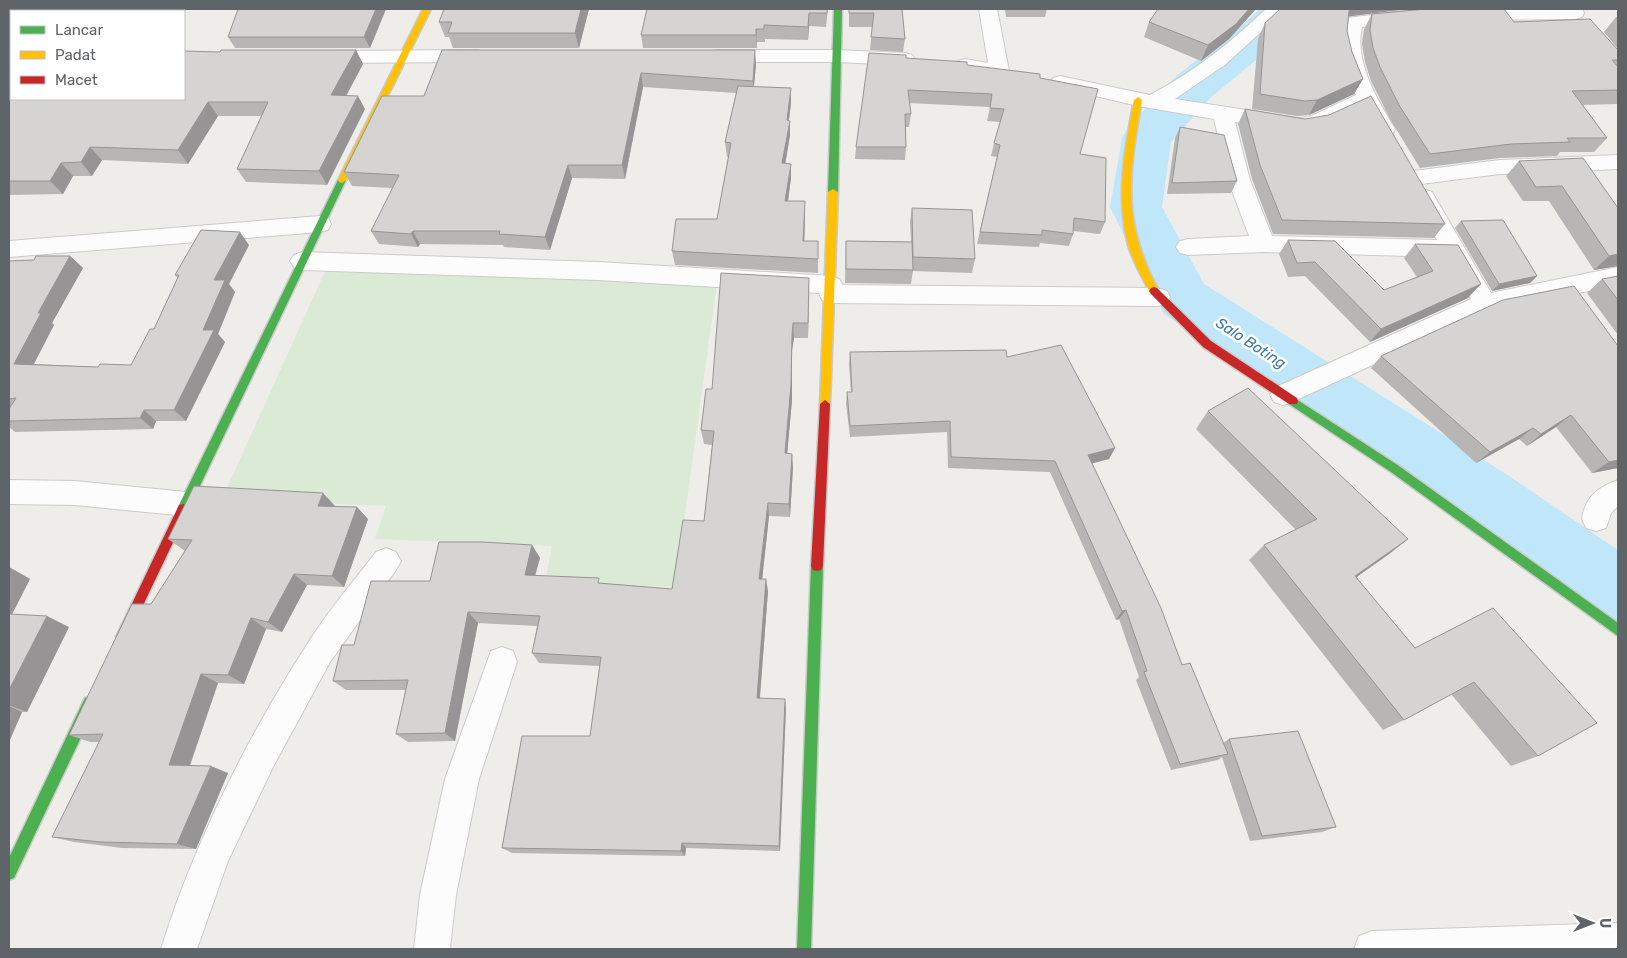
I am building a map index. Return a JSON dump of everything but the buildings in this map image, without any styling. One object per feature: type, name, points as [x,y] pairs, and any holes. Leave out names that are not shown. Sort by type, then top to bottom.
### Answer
[{"type":"street","points":[[117,648],[320,224],[427,9]]},
{"type":"street","points":[[804,949],[818,534],[831,289],[838,9]]},
{"type":"street","points":[[949,63],[1008,72],[988,9]]},
{"type":"street","points":[[1276,9],[1248,36],[1175,92],[1153,102],[1128,152],[1124,208],[1131,240],[1147,280],[1158,297],[1207,344],[1288,392],[1618,630]]},
{"type":"street","points":[[1485,303],[1453,250],[1368,97],[1352,58],[1351,33],[1354,22],[1396,19],[1456,11],[1578,16]]},
{"type":"street","points":[[306,57],[492,56]]},
{"type":"street","points":[[698,56],[836,56],[924,61]]},
{"type":"street","points":[[1042,79],[1153,102],[1306,125],[1368,97]]},
{"type":"street","points":[[1215,111],[1243,194],[1264,244]]},
{"type":"street","points":[[1404,162],[1500,167],[1618,162]]},
{"type":"street","points":[[9,249],[320,224]]},
{"type":"street","points":[[1188,246],[1264,244],[1453,250]]},
{"type":"street","points":[[302,262],[598,271],[831,289],[1158,297]]},
{"type":"street","points":[[1288,392],[1485,303],[1618,276]]},
{"type":"street","points":[[1567,286],[1584,310]]},
{"type":"street","points":[[9,492],[75,493],[186,504]]},
{"type":"street","points":[[1596,519],[1597,511],[1602,502],[1618,492]]},
{"type":"street","points":[[179,949],[213,855],[262,752],[319,652],[386,561]]},
{"type":"street","points":[[432,949],[438,895],[462,778],[502,662]]},
{"type":"street","points":[[9,873],[95,693]]},
{"type":"street","points":[[1372,949],[1618,941]]},
{"type":"green space","points":[[326,269],[717,283],[675,587],[545,582],[552,546],[375,539],[386,506],[222,499]]},
{"type":"waterway","name":"Salo Boting","points":[[1285,9],[1256,37],[1193,87],[1147,138],[1136,207],[1184,299],[1483,494],[1618,590]]},
{"type":"traffic: fast","points":[[833,192],[838,9]]},
{"type":"traffic: fast","points":[[183,509],[342,180]]},
{"type":"traffic: fast","points":[[1293,401],[1395,469],[1618,630]]},
{"type":"traffic: fast","points":[[804,949],[817,566]]},
{"type":"traffic: fast","points":[[9,873],[90,703]]},
{"type":"traffic: slow","points":[[342,180],[427,9]]},
{"type":"traffic: slow","points":[[1138,100],[1129,150],[1126,198],[1133,245],[1141,268],[1154,291]]},
{"type":"traffic: slow","points":[[825,404],[833,192]]},
{"type":"traffic: jam","points":[[1154,291],[1207,344],[1293,401]]},
{"type":"traffic: jam","points":[[817,566],[825,404]]},
{"type":"traffic: jam","points":[[122,637],[183,509]]}]
